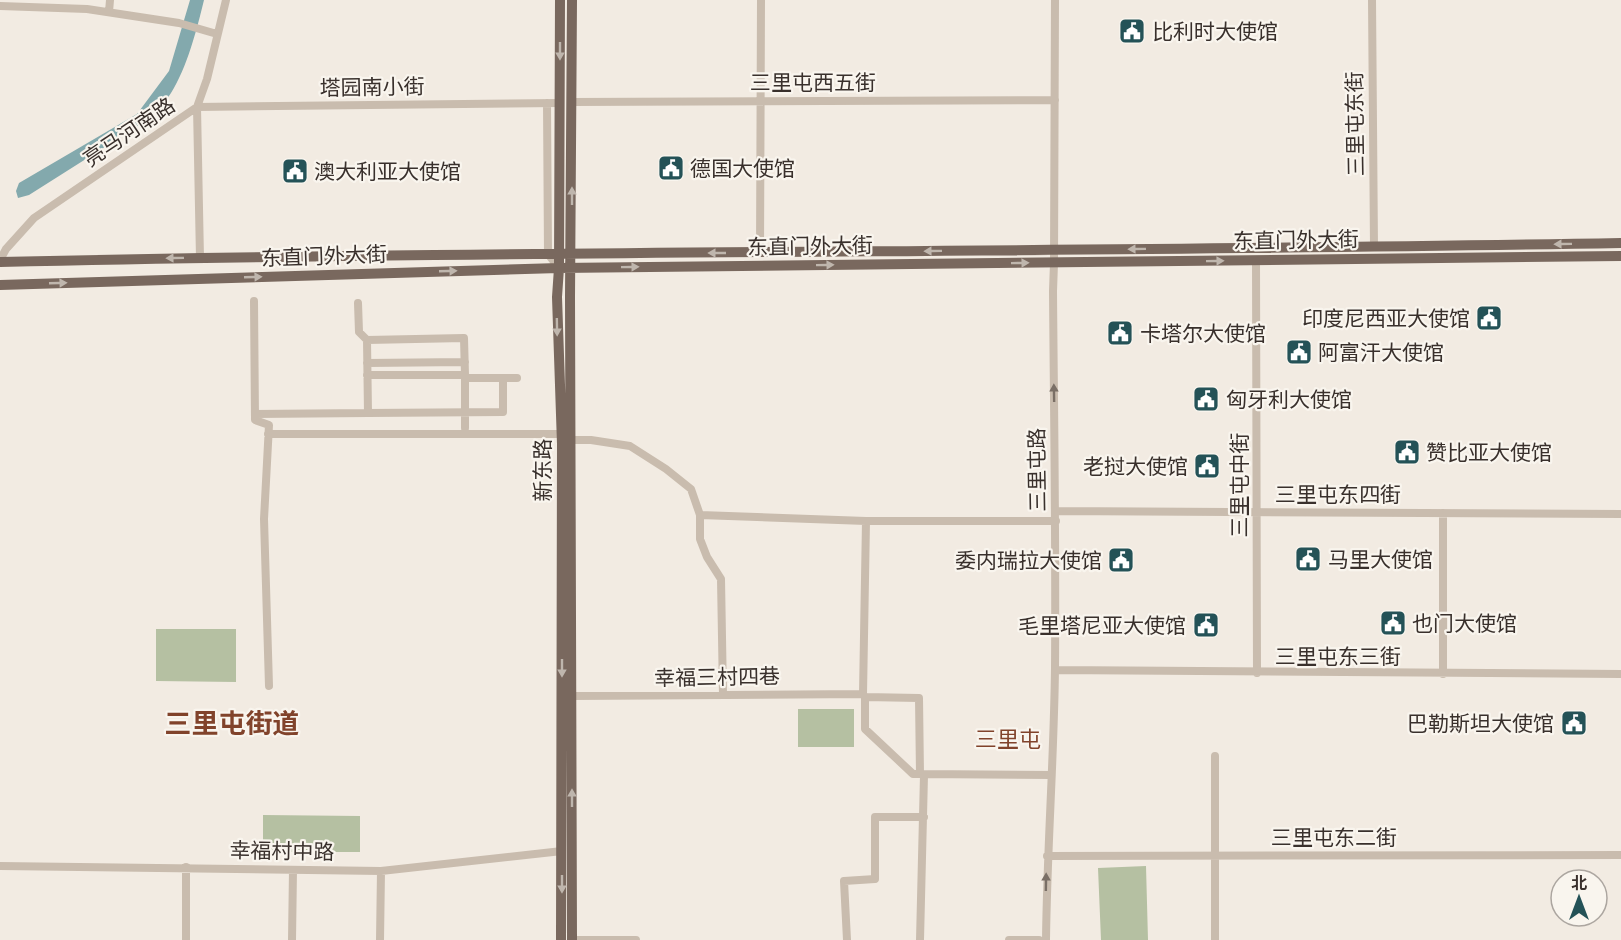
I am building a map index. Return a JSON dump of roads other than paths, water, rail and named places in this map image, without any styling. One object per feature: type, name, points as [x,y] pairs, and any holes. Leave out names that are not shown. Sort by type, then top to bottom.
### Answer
[{"type":"main road","name":"新东路","points":[[560,0],[554,254],[559,268],[557,297],[559,400],[566,437],[572,696],[572,940]]},
{"type":"main road","name":"新东路","points":[[561,940],[566,437],[572,268],[572,0]]},
{"type":"main road","name":"东直门外大街","points":[[0,261],[1621,243]]},
{"type":"main road","name":"东直门外大街","points":[[0,285],[559,268],[1621,256]]},
{"type":"street","points":[[108,12],[110,0]]},
{"type":"street","name":"亮马河南路","points":[[0,261],[6,249],[34,218],[197,107],[207,79],[226,0]]},
{"type":"street","points":[[760,253],[761,0]]},
{"type":"street","name":"三里屯路","points":[[1046,940],[1047,855],[1055,670],[1056,516],[1053,291],[1055,0]]},
{"type":"street","name":"三里屯东街","points":[[1372,0],[1374,247]]},
{"type":"street","points":[[0,6],[87,9],[179,23],[217,34]]},
{"type":"street","name":"三里屯西五街","points":[[572,102],[1055,100]]},
{"type":"street","name":"新东路","points":[[548,103],[554,254]]},
{"type":"street","name":"塔园南小街","points":[[197,107],[559,103]]},
{"type":"street","points":[[197,107],[200,258]]},
{"type":"street","name":"三里屯中街","points":[[1256,260],[1257,673]]},
{"type":"street","points":[[254,301],[255,420],[269,425],[264,519],[269,686]]},
{"type":"street","points":[[358,303],[358,332],[367,340],[464,338],[465,428]]},
{"type":"street","points":[[367,340],[368,413]]},
{"type":"street","points":[[367,363],[465,363]]},
{"type":"street","points":[[368,375],[517,378]]},
{"type":"street","points":[[255,414],[503,412],[503,378],[465,376]]},
{"type":"street","points":[[268,434],[566,437],[630,446],[666,469],[691,489],[700,515],[700,539],[707,557],[721,579],[723,695]]},
{"type":"street","name":"三里屯东四街","points":[[700,515],[866,521],[1258,512],[1621,514]]},
{"type":"street","points":[[1443,513],[1443,674]]},
{"type":"street","points":[[866,521],[865,729],[913,774],[1051,775]]},
{"type":"street","name":"三里屯东三街","points":[[1055,670],[1621,674]]},
{"type":"street","name":"幸福三村四巷","points":[[572,696],[864,695],[920,698],[922,775]]},
{"type":"street","points":[[1215,756],[1215,940]]},
{"type":"street","points":[[920,940],[924,817],[922,775]]},
{"type":"street","points":[[847,940],[844,881],[875,879],[874,817],[924,817]]},
{"type":"street","name":"幸福村中路","points":[[0,866],[381,871],[562,851]]},
{"type":"street","name":"三里屯东二街","points":[[1047,855],[1621,855]]},
{"type":"street","points":[[186,867],[186,940]]},
{"type":"street","points":[[292,940],[293,870]]},
{"type":"street","points":[[380,940],[381,871]]},
{"type":"street","points":[[572,940],[636,940]]},
{"type":"street","points":[[1009,940],[1039,940]]},
{"type":"water","points":[[190,0],[204,0],[187,60],[177,83],[164,102],[138,126],[29,195],[18,198],[16,191],[19,183],[137,114],[169,71]]},
{"type":"place","name":"比利时大使馆","points":[[1132,31]]},
{"type":"place","name":"德国大使馆","points":[[671,168]]},
{"type":"place","name":"澳大利亚大使馆","points":[[295,171]]},
{"type":"place","name":"印度尼西亚大使馆","points":[[1489,318]]},
{"type":"place","name":"卡塔尔大使馆","points":[[1120,333]]},
{"type":"place","name":"阿富汗大使馆","points":[[1299,352]]},
{"type":"place","name":"匈牙利大使馆","points":[[1206,399]]},
{"type":"place","name":"赞比亚大使馆","points":[[1407,452]]},
{"type":"place","name":"老挝大使馆","points":[[1207,466]]},
{"type":"place","name":"马里大使馆","points":[[1308,559]]},
{"type":"place","name":"委内瑞拉大使馆","points":[[1121,560]]},
{"type":"place","name":"也门大使馆","points":[[1393,623]]},
{"type":"place","name":"毛里塔尼亚大使馆","points":[[1206,625]]},
{"type":"place","name":"巴勒斯坦大使馆","points":[[1574,723]]},
{"type":"district","name":"三里屯街道","points":[[232,723]]},
{"type":"district","name":"三里屯","points":[[1008,739]]}]
